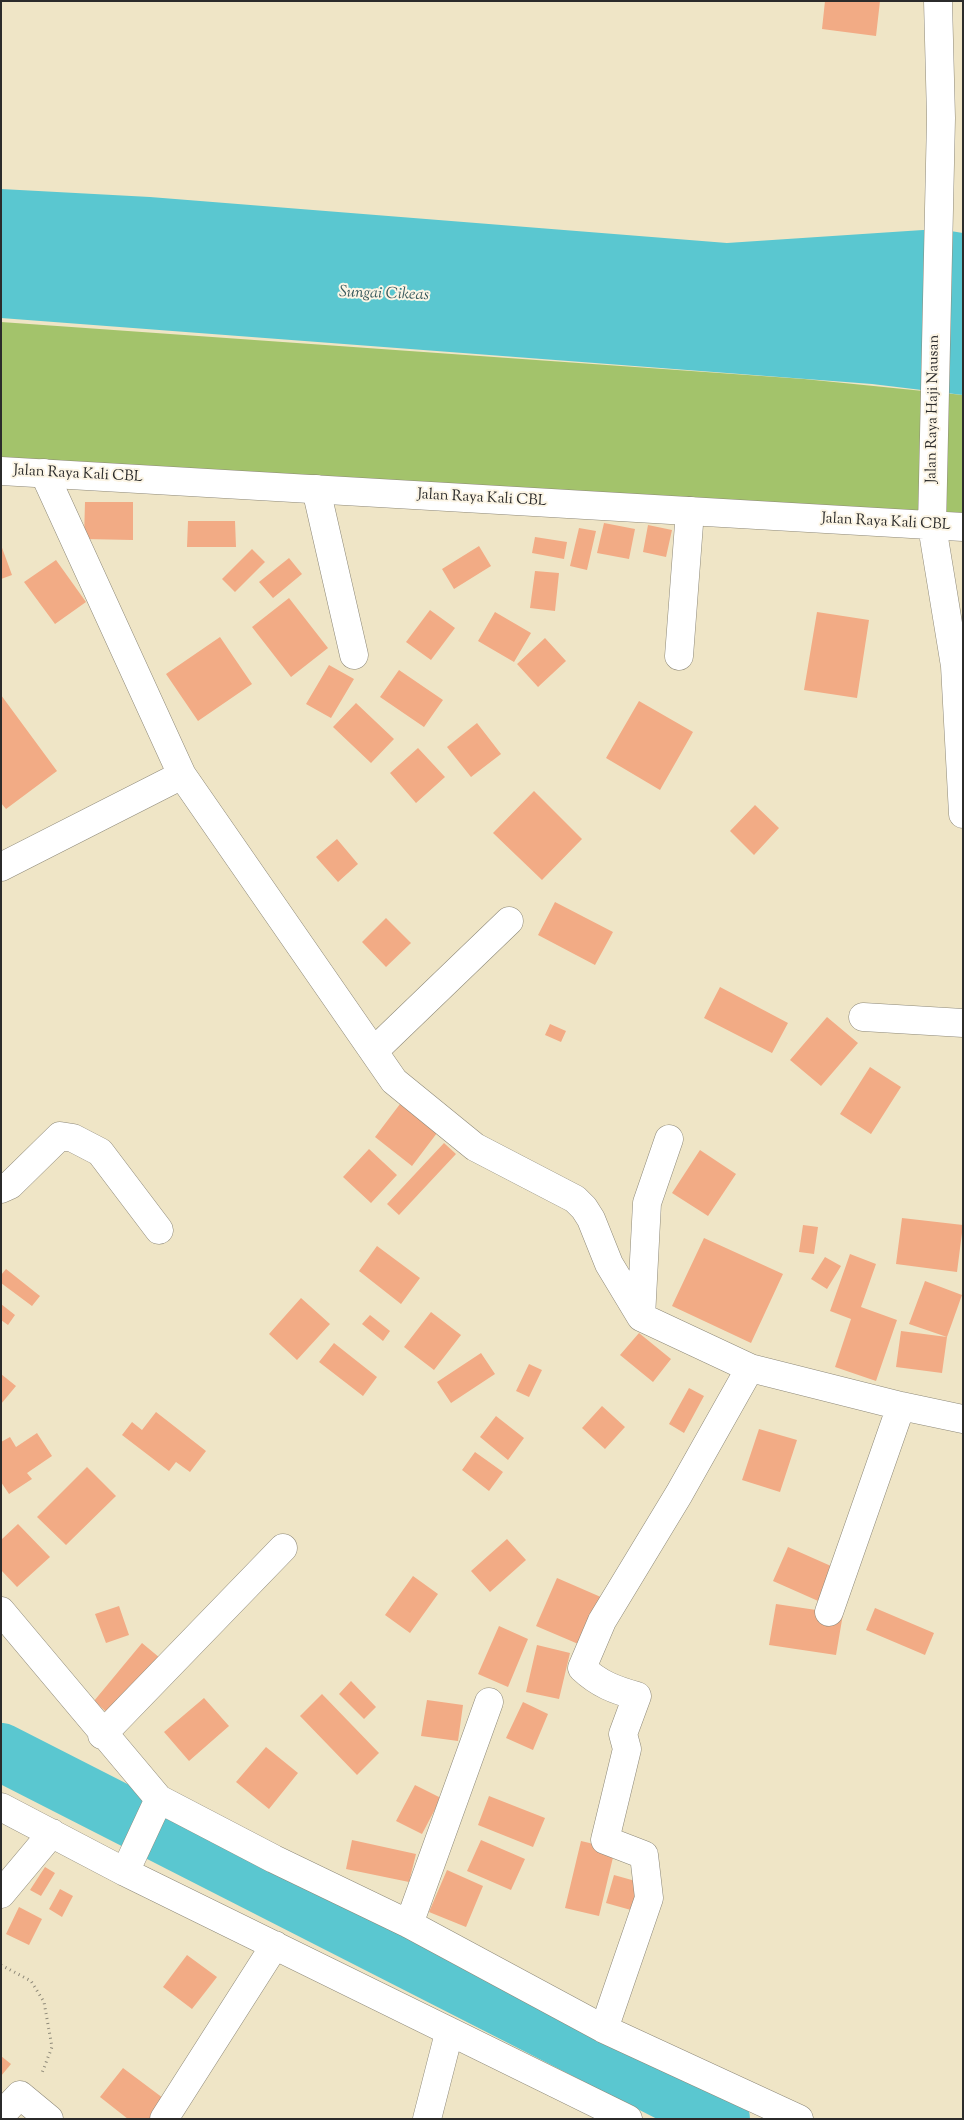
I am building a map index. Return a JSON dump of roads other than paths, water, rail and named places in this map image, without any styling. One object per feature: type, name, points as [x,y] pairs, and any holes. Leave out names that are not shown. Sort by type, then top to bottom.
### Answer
[{"type":"street","name":"Jalan Raya Haji Nausan","points":[[938,1],[941,118],[932,526],[955,666],[963,814]]},
{"type":"street","name":"Jalan Raya Kali CBL","points":[[1,470],[963,527]]},
{"type":"street","points":[[44,473],[182,775],[394,1081],[475,1147],[574,1199],[584,1208],[591,1219],[608,1264],[641,1317],[750,1368],[901,1406],[963,1419]]},
{"type":"street","points":[[316,489],[354,655]]},
{"type":"street","points":[[679,656],[690,511]]},
{"type":"street","points":[[1,868],[182,775]]},
{"type":"street","points":[[374,1051],[510,921]]},
{"type":"street","points":[[863,1018],[963,1023]]},
{"type":"street","points":[[1,1189],[10,1185],[60,1136],[73,1138],[100,1152],[159,1230]]},
{"type":"street","points":[[641,1317],[647,1202],[669,1139]]},
{"type":"street","points":[[604,2029],[649,1898],[644,1855],[605,1840],[627,1749],[623,1734],[637,1696],[610,1688],[596,1681],[582,1668],[602,1622],[750,1368]]},
{"type":"street","points":[[829,1612],[901,1406]]},
{"type":"street","points":[[102,1734],[282,1548]]},
{"type":"street","points":[[1,1612],[102,1734],[154,1808],[274,1859],[409,1924],[604,2029],[799,2119]]},
{"type":"street","points":[[409,1924],[489,1702]]},
{"type":"street","points":[[1,1807],[52,1833],[129,1861],[275,1945],[628,2119]]},
{"type":"street","points":[[129,1861],[154,1808]]},
{"type":"street","points":[[1,1894],[52,1833]]},
{"type":"street","points":[[164,2119],[275,1945]]},
{"type":"street","points":[[427,2119],[449,2032]]},
{"type":"street","points":[[1,2115],[20,2095],[49,2119]]},
{"type":"water","name":"Sungai Cikeas","points":[[1,189],[150,197],[727,243],[938,229],[963,233],[963,395],[872,384],[1,318]]},
{"type":"waterway","points":[[1,1752],[721,2119]]}]
